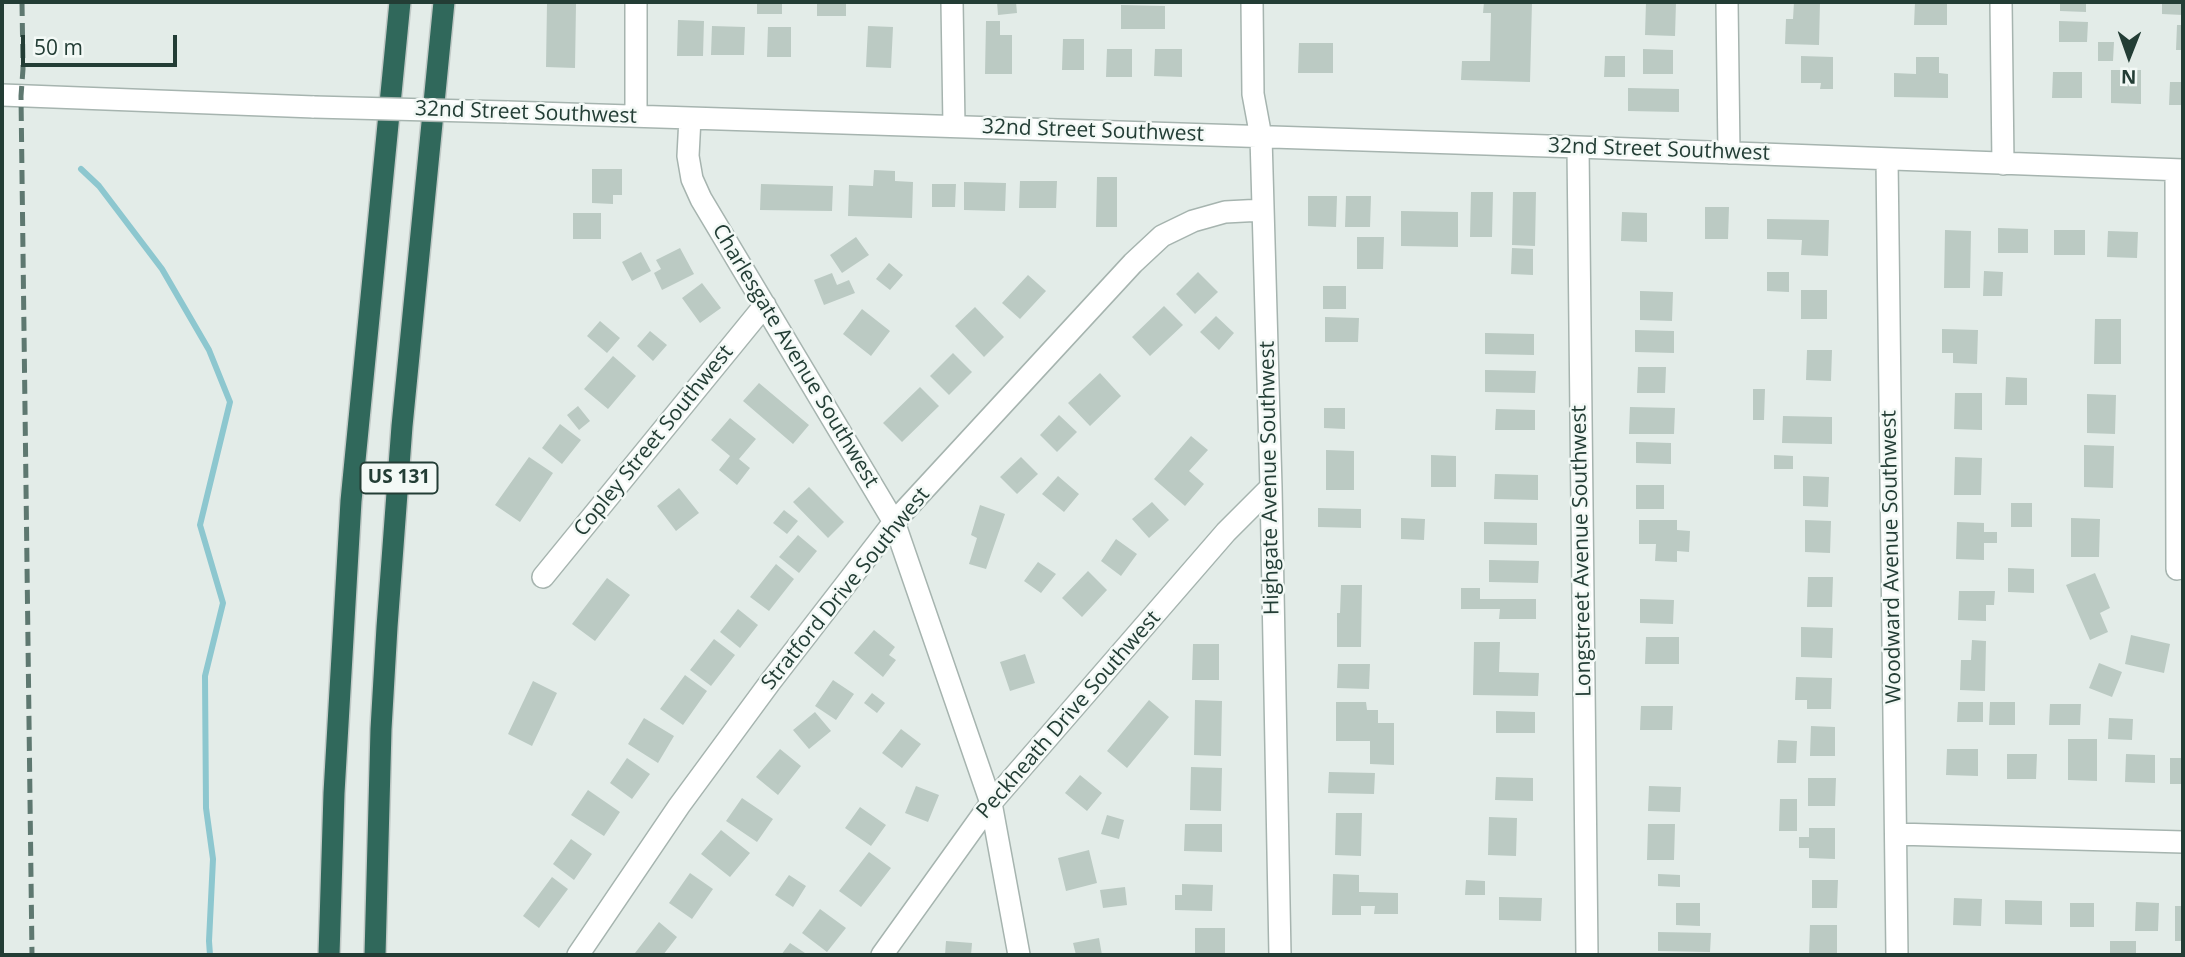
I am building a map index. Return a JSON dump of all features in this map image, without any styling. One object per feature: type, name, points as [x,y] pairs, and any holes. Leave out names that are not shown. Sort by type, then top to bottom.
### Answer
[{"type":"highway","name":"US 131","points":[[329,955],[334,793],[350,514],[400,2]]},
{"type":"highway","name":"US 131","points":[[375,955],[387,626],[402,426],[444,2]]},
{"type":"street","points":[[636,2],[636,116]]},
{"type":"street","points":[[952,2],[954,126]]},
{"type":"street","name":"Highgate Avenue Southwest","points":[[1252,2],[1253,94],[1261,137],[1280,955]]},
{"type":"street","points":[[1727,2],[1729,153]]},
{"type":"street","points":[[2001,2],[2003,164]]},
{"type":"street","name":"32nd Street Southwest","points":[[2,95],[1578,147],[2180,170]]},
{"type":"street","name":"Charlesgate Avenue Southwest","points":[[690,118],[688,156],[692,179],[701,199],[894,522],[990,803],[1018,955]]},
{"type":"street","name":"Longstreet Avenue Southwest","points":[[1578,147],[1587,955]]},
{"type":"street","name":"Woodward Avenue Southwest","points":[[1887,159],[1897,955]]},
{"type":"street","points":[[2177,569],[2180,170]]},
{"type":"street","name":"Stratford Drive Southwest","points":[[578,955],[679,806],[894,522],[1133,263],[1162,236],[1193,221],[1225,212],[1263,210]]},
{"type":"street","name":"Copley Street Southwest","points":[[542,577],[765,305]]},
{"type":"street","name":"Peckheath Drive Southwest","points":[[882,955],[990,803],[1226,532],[1271,487]]},
{"type":"street","points":[[1896,834],[2183,842]]},
{"type":"building","points":[[757,2],[782,2],[782,14],[757,14]]},
{"type":"building","points":[[817,2],[846,2],[846,16],[817,16]]},
{"type":"building","points":[[997,2],[1016,2],[1017,13],[998,15]]},
{"type":"building","points":[[1484,2],[1532,2],[1530,82],[1461,80],[1462,61],[1490,61],[1491,13],[1483,13]]},
{"type":"building","points":[[1646,2],[1676,2],[1675,36],[1645,35]]},
{"type":"building","points":[[1794,2],[1820,2],[1819,45],[1785,44],[1786,19],[1793,19]]},
{"type":"building","points":[[1915,2],[1947,2],[1947,25],[1914,25]]},
{"type":"building","points":[[2060,2],[2086,2],[2086,12],[2060,11]]},
{"type":"building","points":[[2162,2],[2183,2],[2183,15],[2162,14]]},
{"type":"building","points":[[547,3],[576,4],[575,68],[546,67]]},
{"type":"building","points":[[1121,5],[1165,6],[1165,29],[1121,29]]},
{"type":"building","points":[[678,20],[704,21],[703,56],[677,56]]},
{"type":"building","points":[[986,21],[1000,21],[1000,35],[1012,35],[1012,74],[985,74]]},
{"type":"building","points":[[2059,21],[2088,22],[2087,42],[2059,42]]},
{"type":"building","points":[[2177,25],[2183,25],[2183,50],[2176,50]]},
{"type":"building","points":[[712,26],[745,27],[744,55],[711,55]]},
{"type":"building","points":[[868,26],[893,27],[891,68],[866,67]]},
{"type":"building","points":[[768,27],[791,27],[791,57],[767,57]]},
{"type":"building","points":[[1063,39],[1084,39],[1084,70],[1062,70]]},
{"type":"building","points":[[2098,42],[2114,42],[2113,61],[2098,61]]},
{"type":"building","points":[[1299,43],[1333,43],[1333,73],[1298,73]]},
{"type":"building","points":[[1107,49],[1132,49],[1132,77],[1106,77]]},
{"type":"building","points":[[1155,49],[1182,49],[1182,77],[1154,76]]},
{"type":"building","points":[[1643,49],[1673,50],[1673,74],[1643,74]]},
{"type":"building","points":[[1605,56],[1625,56],[1625,77],[1604,77]]},
{"type":"building","points":[[1801,56],[1833,57],[1833,89],[1820,89],[1821,83],[1801,83]]},
{"type":"building","points":[[1916,57],[1939,57],[1939,73],[1948,74],[1948,98],[1894,97],[1894,73],[1916,74]]},
{"type":"building","points":[[2111,70],[2141,70],[2141,104],[2111,103]]},
{"type":"building","points":[[2053,72],[2082,72],[2082,98],[2052,98]]},
{"type":"building","points":[[2170,82],[2183,82],[2183,105],[2169,105]]},
{"type":"building","points":[[1628,88],[1679,89],[1679,112],[1628,111]]},
{"type":"building","points":[[592,169],[622,169],[622,195],[613,195],[613,204],[592,203]]},
{"type":"building","points":[[874,170],[895,171],[895,181],[913,182],[912,218],[848,216],[849,185],[873,186]]},
{"type":"building","points":[[1097,177],[1117,177],[1117,227],[1096,227]]},
{"type":"building","points":[[1020,181],[1057,181],[1056,208],[1019,208]]},
{"type":"building","points":[[964,182],[1006,183],[1005,211],[964,210]]},
{"type":"building","points":[[761,184],[833,186],[832,211],[760,210]]},
{"type":"building","points":[[932,184],[956,184],[955,207],[932,207]]},
{"type":"building","points":[[1471,192],[1493,192],[1492,237],[1470,237]]},
{"type":"building","points":[[1513,192],[1536,192],[1535,246],[1512,245]]},
{"type":"building","points":[[1308,196],[1337,196],[1336,227],[1308,226]]},
{"type":"building","points":[[1346,196],[1371,196],[1370,227],[1345,227]]},
{"type":"building","points":[[1705,207],[1729,207],[1728,239],[1705,239]]},
{"type":"building","points":[[1401,211],[1458,212],[1458,247],[1401,246]]},
{"type":"building","points":[[1622,212],[1647,213],[1647,242],[1621,241]]},
{"type":"building","points":[[573,213],[601,213],[601,239],[573,239]]},
{"type":"building","points":[[1767,219],[1829,220],[1828,256],[1801,255],[1802,240],[1767,239]]},
{"type":"building","points":[[1998,228],[2028,229],[2028,253],[1998,253]]},
{"type":"building","points":[[1945,230],[1971,231],[1970,288],[1944,288]]},
{"type":"building","points":[[2054,230],[2085,230],[2085,255],[2054,255]]},
{"type":"building","points":[[2108,231],[2138,232],[2137,258],[2107,257]]},
{"type":"building","points":[[856,237],[869,255],[842,273],[830,255]]},
{"type":"building","points":[[1357,237],[1384,237],[1383,269],[1357,269]]},
{"type":"building","points":[[680,248],[694,274],[662,290],[654,273],[661,269],[656,260]]},
{"type":"building","points":[[1512,248],[1533,249],[1533,275],[1511,274]]},
{"type":"building","points":[[641,252],[651,271],[632,281],[622,262]]},
{"type":"building","points":[[889,263],[903,275],[890,290],[876,279]]},
{"type":"building","points":[[1984,271],[2003,272],[2002,296],[1983,296]]},
{"type":"building","points":[[1198,272],[1218,292],[1195,314],[1176,294]]},
{"type":"building","points":[[1767,272],[1789,272],[1789,292],[1767,291]]},
{"type":"building","points":[[832,273],[837,285],[849,280],[855,293],[824,305],[814,280]]},
{"type":"building","points":[[1028,275],[1046,291],[1020,319],[1002,303]]},
{"type":"building","points":[[702,283],[721,308],[700,323],[682,298]]},
{"type":"building","points":[[1323,286],[1346,286],[1346,309],[1323,309]]},
{"type":"building","points":[[1801,290],[1827,290],[1827,319],[1801,319]]},
{"type":"building","points":[[1640,291],[1673,292],[1672,321],[1640,320]]},
{"type":"building","points":[[1164,306],[1183,325],[1150,356],[1132,337]]},
{"type":"building","points":[[975,307],[1004,337],[984,357],[955,326]]},
{"type":"building","points":[[862,309],[890,331],[871,356],[843,334]]},
{"type":"building","points":[[1216,316],[1234,333],[1219,350],[1200,332]]},
{"type":"building","points":[[1325,317],[1359,318],[1358,342],[1325,342]]},
{"type":"building","points":[[2095,319],[2121,319],[2121,364],[2094,364]]},
{"type":"building","points":[[600,321],[620,338],[607,353],[587,336]]},
{"type":"building","points":[[1942,329],[1978,330],[1977,364],[1953,363],[1953,353],[1942,353]]},
{"type":"building","points":[[1635,330],[1674,331],[1674,353],[1635,352]]},
{"type":"building","points":[[650,331],[667,345],[653,361],[637,346]]},
{"type":"building","points":[[1485,333],[1534,334],[1534,355],[1485,354]]},
{"type":"building","points":[[1807,350],[1832,350],[1831,381],[1806,380]]},
{"type":"building","points":[[953,353],[972,372],[949,395],[930,376]]},
{"type":"building","points":[[613,356],[636,376],[608,409],[584,389]]},
{"type":"building","points":[[1638,367],[1666,367],[1665,393],[1637,393]]},
{"type":"building","points":[[1485,370],[1536,371],[1535,393],[1485,392]]},
{"type":"building","points":[[1100,373],[1121,396],[1090,426],[1068,403]]},
{"type":"building","points":[[2006,377],[2027,378],[2027,405],[2005,405]]},
{"type":"building","points":[[759,383],[809,425],[793,444],[743,401]]},
{"type":"building","points":[[920,387],[939,406],[902,442],[883,423]]},
{"type":"building","points":[[1753,389],[1765,389],[1764,420],[1753,420]]},
{"type":"building","points":[[1955,393],[1982,393],[1982,430],[1954,429]]},
{"type":"building","points":[[2087,394],[2116,395],[2115,434],[2087,433]]},
{"type":"building","points":[[578,406],[590,421],[579,430],[567,415]]},
{"type":"building","points":[[1630,407],[1675,408],[1674,434],[1629,434]]},
{"type":"building","points":[[1324,408],[1345,408],[1345,429],[1324,428]]},
{"type":"building","points":[[1496,409],[1535,410],[1535,430],[1495,430]]},
{"type":"building","points":[[1059,415],[1077,432],[1057,452],[1040,435]]},
{"type":"building","points":[[1783,416],[1832,417],[1832,444],[1782,443]]},
{"type":"building","points":[[730,418],[756,439],[739,459],[750,468],[737,485],[719,470],[730,456],[711,440]]},
{"type":"building","points":[[560,424],[581,440],[562,464],[542,448]]},
{"type":"building","points":[[1191,436],[1208,450],[1189,471],[1204,484],[1185,506],[1154,479]]},
{"type":"building","points":[[1636,442],[1671,443],[1671,464],[1636,463]]},
{"type":"building","points":[[2084,445],[2114,446],[2113,488],[2084,487]]},
{"type":"building","points":[[1326,450],[1354,451],[1354,490],[1326,490]]},
{"type":"building","points":[[1431,455],[1456,456],[1456,487],[1431,487]]},
{"type":"building","points":[[1774,455],[1793,456],[1793,469],[1774,469]]},
{"type":"building","points":[[529,457],[553,473],[520,522],[495,505]]},
{"type":"building","points":[[1021,457],[1038,474],[1017,494],[1000,477]]},
{"type":"building","points":[[1955,457],[1982,458],[1981,495],[1954,495]]},
{"type":"building","points":[[1495,474],[1538,475],[1538,500],[1494,499]]},
{"type":"building","points":[[1058,476],[1079,494],[1064,512],[1042,494]]},
{"type":"building","points":[[1803,476],[1829,477],[1828,507],[1803,506]]},
{"type":"building","points":[[1636,485],[1664,485],[1664,509],[1636,509]]},
{"type":"building","points":[[809,487],[844,522],[828,538],[793,502]]},
{"type":"building","points":[[679,488],[699,513],[676,531],[657,506]]},
{"type":"building","points":[[1152,502],[1169,520],[1149,538],[1132,519]]},
{"type":"building","points":[[2011,503],[2032,503],[2032,527],[2011,527]]},
{"type":"building","points":[[980,505],[1005,514],[986,569],[969,564],[977,538],[971,535]]},
{"type":"building","points":[[1318,508],[1361,509],[1361,528],[1318,527]]},
{"type":"building","points":[[784,510],[798,521],[787,534],[773,523]]},
{"type":"building","points":[[1401,518],[1425,519],[1424,540],[1401,539]]},
{"type":"building","points":[[2071,518],[2100,519],[2099,557],[2071,557]]},
{"type":"building","points":[[1639,520],[1677,520],[1677,530],[1690,531],[1689,552],[1677,551],[1677,562],[1655,561],[1656,544],[1639,544]]},
{"type":"building","points":[[1805,520],[1831,521],[1830,553],[1805,552]]},
{"type":"building","points":[[1484,522],[1537,523],[1537,545],[1484,544]]},
{"type":"building","points":[[1957,522],[1984,523],[1984,532],[1997,532],[1997,543],[1984,543],[1984,560],[1956,559]]},
{"type":"building","points":[[798,535],[817,551],[799,573],[779,557]]},
{"type":"building","points":[[1116,539],[1137,554],[1121,576],[1101,561]]},
{"type":"building","points":[[1489,560],[1539,561],[1538,583],[1489,582]]},
{"type":"building","points":[[1038,562],[1056,574],[1041,593],[1024,581]]},
{"type":"building","points":[[776,564],[794,579],[769,611],[750,597]]},
{"type":"building","points":[[2008,568],[2034,569],[2034,593],[2008,592]]},
{"type":"building","points":[[1088,571],[1107,590],[1082,617],[1062,598]]},
{"type":"building","points":[[2095,573],[2110,608],[2100,613],[2108,632],[2090,640],[2066,585]]},
{"type":"building","points":[[1808,577],[1833,577],[1832,607],[1807,607]]},
{"type":"building","points":[[607,578],[630,595],[595,641],[572,624]]},
{"type":"building","points":[[1341,585],[1362,585],[1361,647],[1337,647],[1337,613],[1340,613]]},
{"type":"building","points":[[1461,588],[1480,588],[1480,599],[1536,599],[1536,619],[1499,619],[1500,609],[1461,609]]},
{"type":"building","points":[[1959,591],[1995,591],[1994,605],[1986,605],[1986,621],[1958,620]]},
{"type":"building","points":[[1640,599],[1674,600],[1673,624],[1640,623]]},
{"type":"building","points":[[738,609],[758,625],[740,648],[720,632]]},
{"type":"building","points":[[1801,627],[1833,628],[1832,658],[1801,657]]},
{"type":"building","points":[[874,630],[895,647],[889,655],[896,660],[883,677],[854,653]]},
{"type":"building","points":[[2131,635],[2170,644],[2164,673],[2125,664]]},
{"type":"building","points":[[1646,637],[1679,637],[1679,664],[1645,664]]},
{"type":"building","points":[[714,639],[735,655],[711,686],[690,670]]},
{"type":"building","points":[[1972,640],[1986,641],[1985,691],[1960,690],[1961,660],[1971,660]]},
{"type":"building","points":[[1474,642],[1500,642],[1499,672],[1539,673],[1538,696],[1473,695]]},
{"type":"building","points":[[1193,644],[1219,644],[1219,680],[1192,680]]},
{"type":"building","points":[[1025,654],[1035,683],[1010,691],[1000,662]]},
{"type":"building","points":[[2099,663],[2122,672],[2112,697],[2089,688]]},
{"type":"building","points":[[1338,664],[1370,664],[1369,689],[1337,688]]},
{"type":"building","points":[[685,675],[707,691],[683,725],[660,709]]},
{"type":"building","points":[[1796,677],[1832,678],[1831,709],[1807,709],[1807,700],[1795,700]]},
{"type":"building","points":[[833,680],[854,694],[836,720],[815,706]]},
{"type":"building","points":[[533,681],[557,693],[532,746],[508,734]]},
{"type":"building","points":[[872,693],[885,703],[877,713],[864,703]]},
{"type":"building","points":[[1149,700],[1169,717],[1127,768],[1107,751]]},
{"type":"building","points":[[1195,700],[1222,701],[1221,756],[1194,755]]},
{"type":"building","points":[[1336,702],[1366,702],[1367,710],[1378,710],[1378,723],[1394,723],[1394,765],[1370,764],[1370,741],[1336,741]]},
{"type":"building","points":[[1958,702],[1983,702],[1983,722],[1957,722]]},
{"type":"building","points":[[1990,702],[2015,702],[2015,725],[1989,725]]},
{"type":"building","points":[[2050,704],[2081,704],[2080,725],[2049,725]]},
{"type":"building","points":[[1641,706],[1673,706],[1672,730],[1640,730]]},
{"type":"building","points":[[1496,711],[1535,712],[1535,733],[1496,733]]},
{"type":"building","points":[[815,712],[831,731],[809,749],[793,730]]},
{"type":"building","points":[[644,718],[674,736],[658,763],[628,744]]},
{"type":"building","points":[[2109,718],[2133,719],[2132,740],[2108,739]]},
{"type":"building","points":[[1811,726],[1835,727],[1835,756],[1810,756]]},
{"type":"building","points":[[901,729],[921,744],[902,768],[882,753]]},
{"type":"building","points":[[2068,739],[2097,739],[2097,781],[2068,780]]},
{"type":"building","points":[[1778,740],[1797,741],[1796,763],[1777,763]]},
{"type":"building","points":[[780,749],[801,766],[778,795],[756,777]]},
{"type":"building","points":[[1947,749],[1978,749],[1978,776],[1946,775]]},
{"type":"building","points":[[2007,754],[2037,754],[2036,779],[2007,779]]},
{"type":"building","points":[[2126,754],[2155,755],[2155,783],[2125,782]]},
{"type":"building","points":[[627,758],[650,774],[632,799],[610,783]]},
{"type":"building","points":[[2170,758],[2183,758],[2183,784],[2170,784]]},
{"type":"building","points":[[1191,767],[1222,768],[1221,811],[1190,810]]},
{"type":"building","points":[[1329,772],[1375,773],[1374,794],[1328,793]]},
{"type":"building","points":[[1080,775],[1102,793],[1087,811],[1065,793]]},
{"type":"building","points":[[1496,777],[1533,778],[1533,801],[1495,800]]},
{"type":"building","points":[[1808,778],[1836,778],[1835,806],[1808,806]]},
{"type":"building","points":[[916,786],[939,795],[928,822],[905,813]]},
{"type":"building","points":[[1649,786],[1681,787],[1680,812],[1648,811]]},
{"type":"building","points":[[588,790],[620,812],[604,836],[571,815]]},
{"type":"building","points":[[742,798],[773,819],[757,842],[726,821]]},
{"type":"building","points":[[1780,799],[1797,799],[1797,831],[1779,831]]},
{"type":"building","points":[[860,807],[886,825],[871,846],[845,828]]},
{"type":"building","points":[[1336,813],[1362,813],[1361,856],[1335,855]]},
{"type":"building","points":[[1107,815],[1124,820],[1119,839],[1101,834]]},
{"type":"building","points":[[1489,817],[1517,818],[1516,856],[1488,855]]},
{"type":"building","points":[[1185,824],[1222,824],[1222,852],[1184,851]]},
{"type":"building","points":[[1648,824],[1675,824],[1674,860],[1647,860]]},
{"type":"building","points":[[1809,828],[1835,828],[1835,859],[1809,858],[1809,848],[1799,848],[1799,837],[1809,837]]},
{"type":"building","points":[[721,830],[750,853],[730,877],[701,854]]},
{"type":"building","points":[[571,839],[592,854],[574,880],[553,864]]},
{"type":"building","points":[[1089,850],[1097,883],[1066,891],[1058,858]]},
{"type":"building","points":[[869,852],[891,868],[861,907],[839,891]]},
{"type":"building","points":[[690,873],[713,889],[692,919],[669,903]]},
{"type":"building","points":[[1333,874],[1359,875],[1359,892],[1398,893],[1398,914],[1374,914],[1375,906],[1361,906],[1361,915],[1332,915]]},
{"type":"building","points":[[1658,874],[1680,875],[1680,887],[1658,886]]},
{"type":"building","points":[[789,875],[806,886],[793,907],[775,895]]},
{"type":"building","points":[[552,877],[568,889],[539,928],[523,916]]},
{"type":"building","points":[[1466,880],[1485,881],[1485,895],[1465,895]]},
{"type":"building","points":[[1812,880],[1838,880],[1837,908],[1812,908]]},
{"type":"building","points":[[1182,884],[1213,885],[1212,911],[1175,910],[1175,895],[1182,895]]},
{"type":"building","points":[[1125,887],[1127,905],[1103,908],[1100,890]]},
{"type":"building","points":[[1499,897],[1542,898],[1541,921],[1499,920]]},
{"type":"building","points":[[1954,898],[1982,899],[1981,926],[1953,925]]},
{"type":"building","points":[[2005,900],[2042,901],[2042,925],[2005,924]]},
{"type":"building","points":[[2136,902],[2159,903],[2158,931],[2135,931]]},
{"type":"building","points":[[1676,903],[1700,903],[1700,926],[1676,925]]},
{"type":"building","points":[[2070,903],[2094,903],[2094,927],[2070,927]]},
{"type":"building","points":[[2175,906],[2183,906],[2183,941],[2175,941]]},
{"type":"building","points":[[820,909],[846,928],[827,952],[802,933]]},
{"type":"building","points":[[659,922],[677,937],[663,955],[635,953]]},
{"type":"building","points":[[1810,925],[1837,925],[1837,955],[1809,955]]},
{"type":"building","points":[[1195,928],[1225,928],[1225,955],[1195,955]]},
{"type":"building","points":[[1658,932],[1711,933],[1710,952],[1658,951]]},
{"type":"building","points":[[1099,938],[1102,955],[1076,955],[1073,943]]},
{"type":"building","points":[[946,941],[972,943],[971,955],[945,955]]},
{"type":"building","points":[[2110,941],[2136,941],[2136,955],[2110,955]]},
{"type":"building","points":[[790,943],[808,955],[781,955]]},
{"type":"waterway","points":[[81,169],[99,186],[162,269],[209,350],[230,402],[200,525],[223,603],[205,676],[206,808],[213,859],[210,955]]},
{"type":"railway","points":[[22,2],[32,955]]}]
